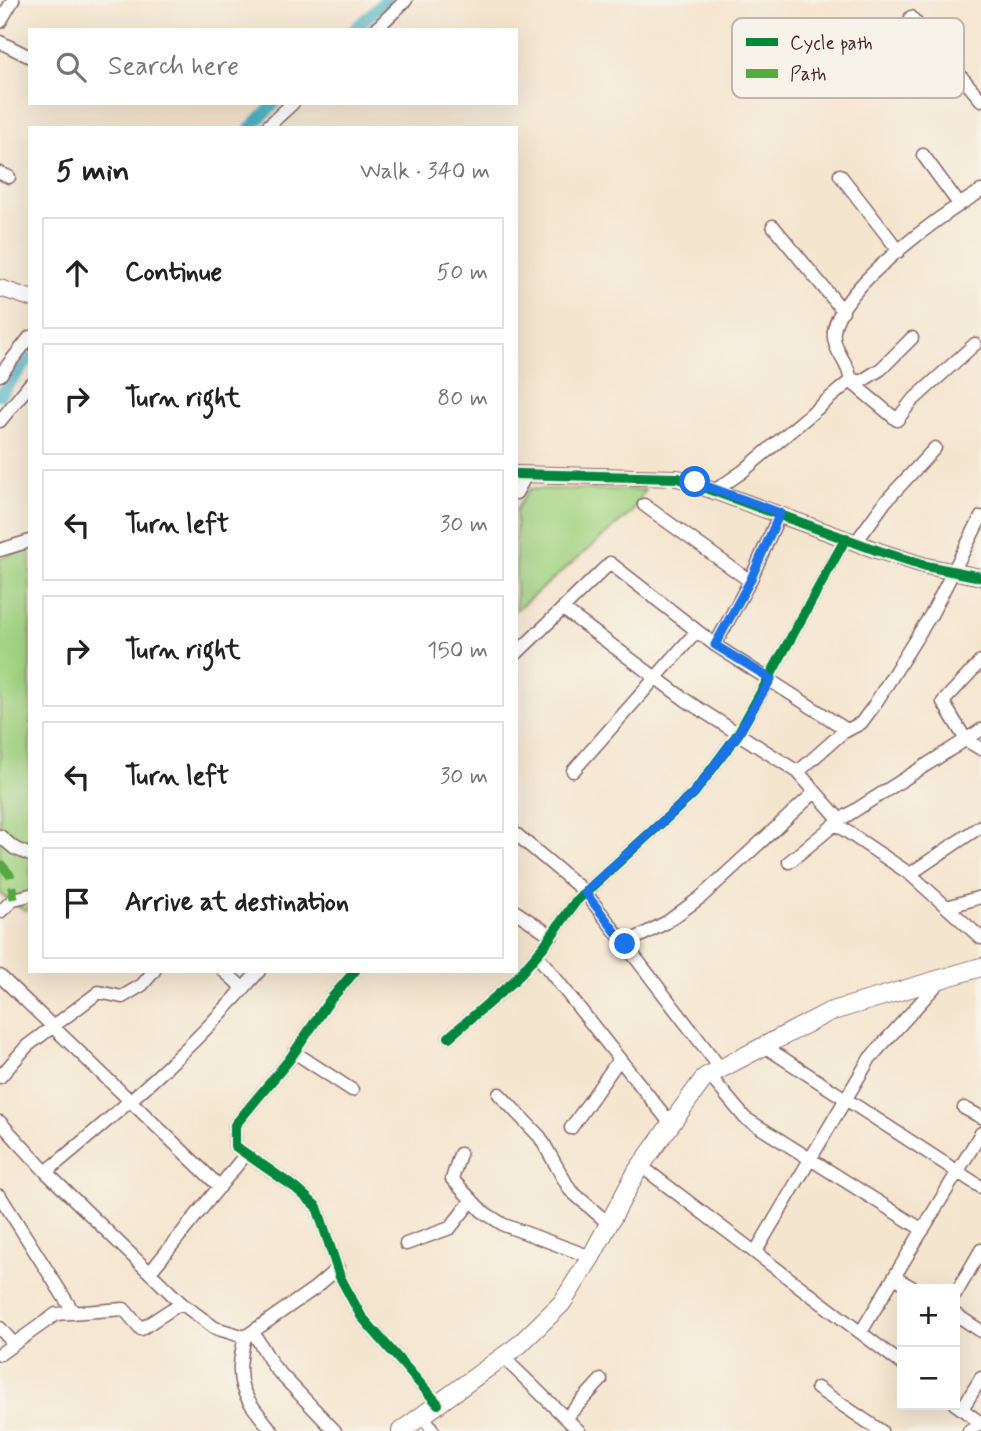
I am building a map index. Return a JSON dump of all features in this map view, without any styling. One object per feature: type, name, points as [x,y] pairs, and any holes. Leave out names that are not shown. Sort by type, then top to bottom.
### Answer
[{"type":"main road","points":[[401,1431],[503,1357],[562,1303],[591,1257],[641,1166],[671,1124],[715,1072],[830,1012],[981,967]]},
{"type":"street","points":[[0,22],[13,0]]},
{"type":"street","points":[[376,28],[406,0]]},
{"type":"street","points":[[0,42],[28,56]]},
{"type":"street","points":[[964,80],[981,100]]},
{"type":"street","points":[[268,126],[291,105]]},
{"type":"street","points":[[923,155],[959,204]]},
{"type":"street","points":[[840,175],[899,251]]},
{"type":"street","points":[[975,344],[911,402],[897,420],[851,380],[837,350],[833,334],[843,311],[871,276],[959,204],[981,191]]},
{"type":"street","points":[[773,226],[843,311]]},
{"type":"street","points":[[0,288],[28,297]]},
{"type":"street","points":[[851,380],[860,382],[881,369],[912,338]]},
{"type":"street","points":[[0,375],[28,340]]},
{"type":"street","points":[[717,489],[742,472],[851,380]]},
{"type":"street","points":[[0,421],[28,386]]},
{"type":"street","points":[[518,971],[537,955],[585,892],[694,793],[738,734],[851,540],[935,448]]},
{"type":"street","points":[[521,475],[651,475],[678,478],[717,489],[851,540],[953,572],[981,577]]},
{"type":"street","points":[[643,505],[750,581]]},
{"type":"street","points":[[715,645],[750,581],[780,513]]},
{"type":"street","points":[[798,772],[847,730],[861,723],[873,707],[953,572],[981,517]]},
{"type":"street","points":[[0,550],[28,542]]},
{"type":"street","points":[[518,652],[610,563],[715,645],[847,730]]},
{"type":"street","points":[[563,609],[658,679],[798,772],[839,823],[910,874],[981,938]]},
{"type":"street","points":[[573,771],[658,679],[697,631]]},
{"type":"street","points":[[981,661],[943,702],[966,740],[981,749]]},
{"type":"street","points":[[789,862],[839,823],[981,730]]},
{"type":"street","points":[[625,944],[667,922],[701,897],[815,792]]},
{"type":"street","points":[[910,874],[981,826]]},
{"type":"street","points":[[0,836],[14,848],[28,854]]},
{"type":"street","points":[[518,837],[585,892],[625,944],[745,1118],[923,1230]]},
{"type":"street","points":[[0,912],[14,899],[28,896]]},
{"type":"street","points":[[947,907],[981,897]]},
{"type":"street","points":[[518,913],[552,936]]},
{"type":"street","points":[[537,955],[618,1061],[671,1124]]},
{"type":"street","points":[[0,1077],[27,1046],[99,992],[122,997],[142,985],[152,973]]},
{"type":"street","points":[[226,973],[244,989]]},
{"type":"street","points":[[46,1172],[130,1103],[207,1030],[258,973]]},
{"type":"street","points":[[353,973],[235,1125],[235,1146],[297,1189],[317,1208],[338,1269],[361,1315],[430,1410],[432,1431]]},
{"type":"street","points":[[449,1037],[466,1025],[514,974]]},
{"type":"street","points":[[0,976],[220,1187]]},
{"type":"street","points":[[756,1251],[870,1058],[942,979]]},
{"type":"street","points":[[764,1046],[981,1187]]},
{"type":"street","points":[[294,1052],[352,1090]]},
{"type":"street","points":[[571,1128],[618,1061]]},
{"type":"street","points":[[499,1094],[540,1137],[570,1190],[609,1224]]},
{"type":"street","points":[[964,1108],[981,1117]]},
{"type":"street","points":[[0,1122],[46,1172],[181,1303],[215,1328],[249,1335],[274,1367],[335,1431]]},
{"type":"street","points":[[861,1332],[981,1133]]},
{"type":"street","points":[[150,1271],[246,1154]]},
{"type":"street","points":[[460,1154],[452,1179],[482,1211],[504,1225],[591,1257]]},
{"type":"street","points":[[641,1166],[897,1360]]},
{"type":"street","points":[[0,1196],[74,1313]]},
{"type":"street","points":[[406,1244],[450,1228],[472,1200]]},
{"type":"street","points":[[960,1286],[981,1250]]},
{"type":"street","points":[[272,1431],[246,1399],[240,1380],[238,1367],[249,1335],[338,1269]]},
{"type":"street","points":[[894,1276],[907,1284]]},
{"type":"street","points":[[0,1354],[13,1342],[57,1314],[124,1309],[141,1329],[181,1303]]},
{"type":"street","points":[[960,1317],[981,1331]]},
{"type":"street","points":[[0,1328],[13,1342]]},
{"type":"street","points":[[503,1357],[579,1431]]},
{"type":"street","points":[[960,1404],[981,1378]]},
{"type":"street","points":[[566,1418],[601,1380]]},
{"type":"street","points":[[817,1388],[881,1431]]},
{"type":"street","points":[[960,1408],[981,1423],[969,1431]]},
{"type":"green space","points":[[529,489],[645,490],[632,512],[518,608],[518,507]]},
{"type":"green space","points":[[28,550],[26,911],[0,894],[0,558]]},
{"type":"waterway","points":[[356,28],[386,0]]},
{"type":"waterway","points":[[252,126],[273,105]]},
{"type":"waterway","points":[[0,395],[28,360]]},
{"type":"marked path","points":[[0,863],[10,875],[14,899]]},
{"type":"cycle path","points":[[518,474],[678,478],[879,551],[926,566],[981,577]]},
{"type":"cycle path","points":[[449,1037],[514,981],[544,946],[576,901],[694,793],[738,734],[846,538]]},
{"type":"cycle path","points":[[353,973],[330,1000],[289,1060],[235,1125],[235,1146],[297,1189],[317,1207],[340,1277],[361,1316],[438,1404]]},
{"type":"route","points":[[625,944],[585,892],[694,793],[738,734],[771,679],[715,645],[750,581],[780,513],[695,482]]}]
